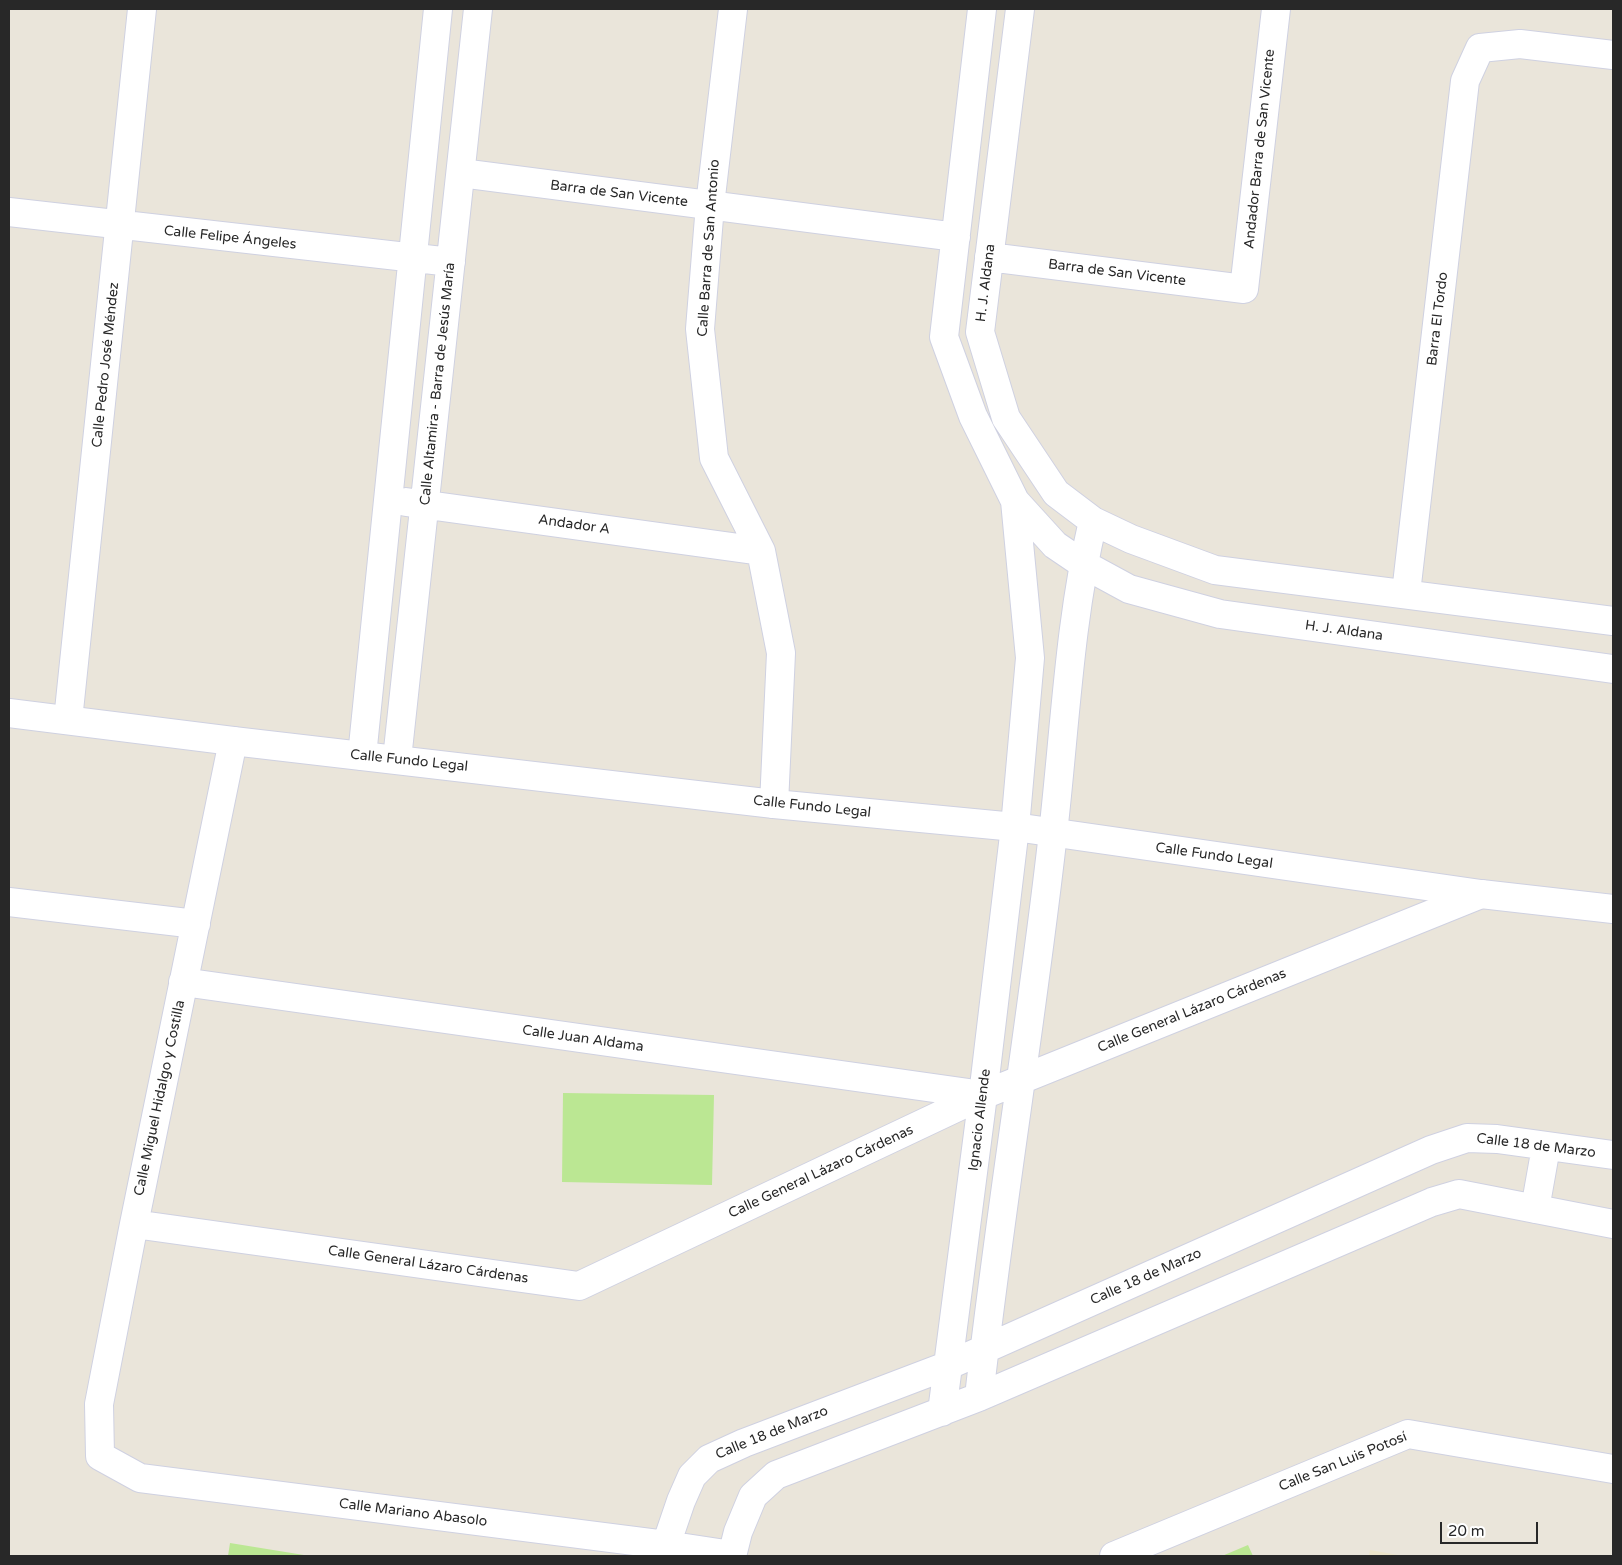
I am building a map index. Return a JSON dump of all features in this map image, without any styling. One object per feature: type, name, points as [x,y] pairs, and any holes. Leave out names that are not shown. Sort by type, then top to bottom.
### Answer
[{"type":"street","name":"Calle Pedro José Méndez","points":[[68,720],[142,9]]},
{"type":"street","points":[[362,756],[438,9]]},
{"type":"street","name":"Calle Altamira - Barra de Jesús María","points":[[396,759],[478,9]]},
{"type":"street","name":"Calle Barra de San Antonio","points":[[733,9],[710,206],[700,329],[714,458],[761,551],[781,653],[774,804]]},
{"type":"street","name":"H. J. Aldana","points":[[982,9],[944,337],[973,416],[1015,501],[1055,545],[1083,564],[1129,589],[1220,614],[1613,669]]},
{"type":"street","name":"H. J. Aldana","points":[[1020,9],[980,332],[1006,418],[1056,493],[1093,521],[1131,539],[1215,570],[1613,621]]},
{"type":"street","name":"Andador Barra de San Vicente","points":[[1244,288],[1276,9]]},
{"type":"street","name":"Barra El Tordo","points":[[1406,593],[1465,81],[1480,48],[1520,44],[1613,55]]},
{"type":"street","name":"Barra de San Vicente","points":[[461,173],[956,237]]},
{"type":"street","name":"Calle Felipe Ángeles","points":[[9,212],[451,262]]},
{"type":"street","name":"Barra de San Vicente","points":[[989,257],[1244,288]]},
{"type":"street","name":"Andador A","points":[[387,499],[761,551]]},
{"type":"street","name":"H. J. Aldana","points":[[1015,501],[1030,658],[1015,827]]},
{"type":"street","points":[[979,1397],[1053,833],[1067,688],[1083,564],[1093,521]]},
{"type":"street","name":"Calle Fundo Legal","points":[[9,714],[774,804],[1015,827],[1481,894],[1613,908]]},
{"type":"street","name":"Calle Miguel Hidalgo y Costilla","points":[[100,1456],[99,1404],[233,741]]},
{"type":"street","name":"Ignacio Allende","points":[[942,1412],[983,1096],[1015,827]]},
{"type":"street","name":"Calle General Lázaro Cárdenas","points":[[134,1224],[580,1286],[983,1096],[1481,894]]},
{"type":"street","points":[[9,902],[196,924]]},
{"type":"street","name":"Calle Juan Aldama","points":[[184,982],[983,1096]]},
{"type":"street","name":"Calle 18 de Marzo","points":[[665,1550],[681,1501],[692,1476],[709,1459],[744,1443],[949,1365],[1430,1150],[1467,1138],[1497,1138],[1613,1155]]},
{"type":"street","points":[[1536,1209],[1546,1146]]},
{"type":"street","points":[[732,1556],[738,1532],[753,1496],[776,1475],[979,1397],[1432,1202],[1459,1194],[1613,1224]]},
{"type":"street","name":"Calle San Luis Potosí","points":[[1114,1556],[1408,1434],[1613,1469]]},
{"type":"street","name":"Calle Mariano Abasolo","points":[[100,1456],[140,1478],[665,1550],[732,1556]]},
{"type":"shaded area","points":[[1370,1550],[1403,1556],[1369,1556]]},
{"type":"green space","points":[[563,1093],[714,1095],[712,1185],[562,1182]]},
{"type":"green space","points":[[230,1543],[310,1556],[228,1556]]},
{"type":"green space","points":[[1248,1545],[1253,1556],[1222,1556]]}]
